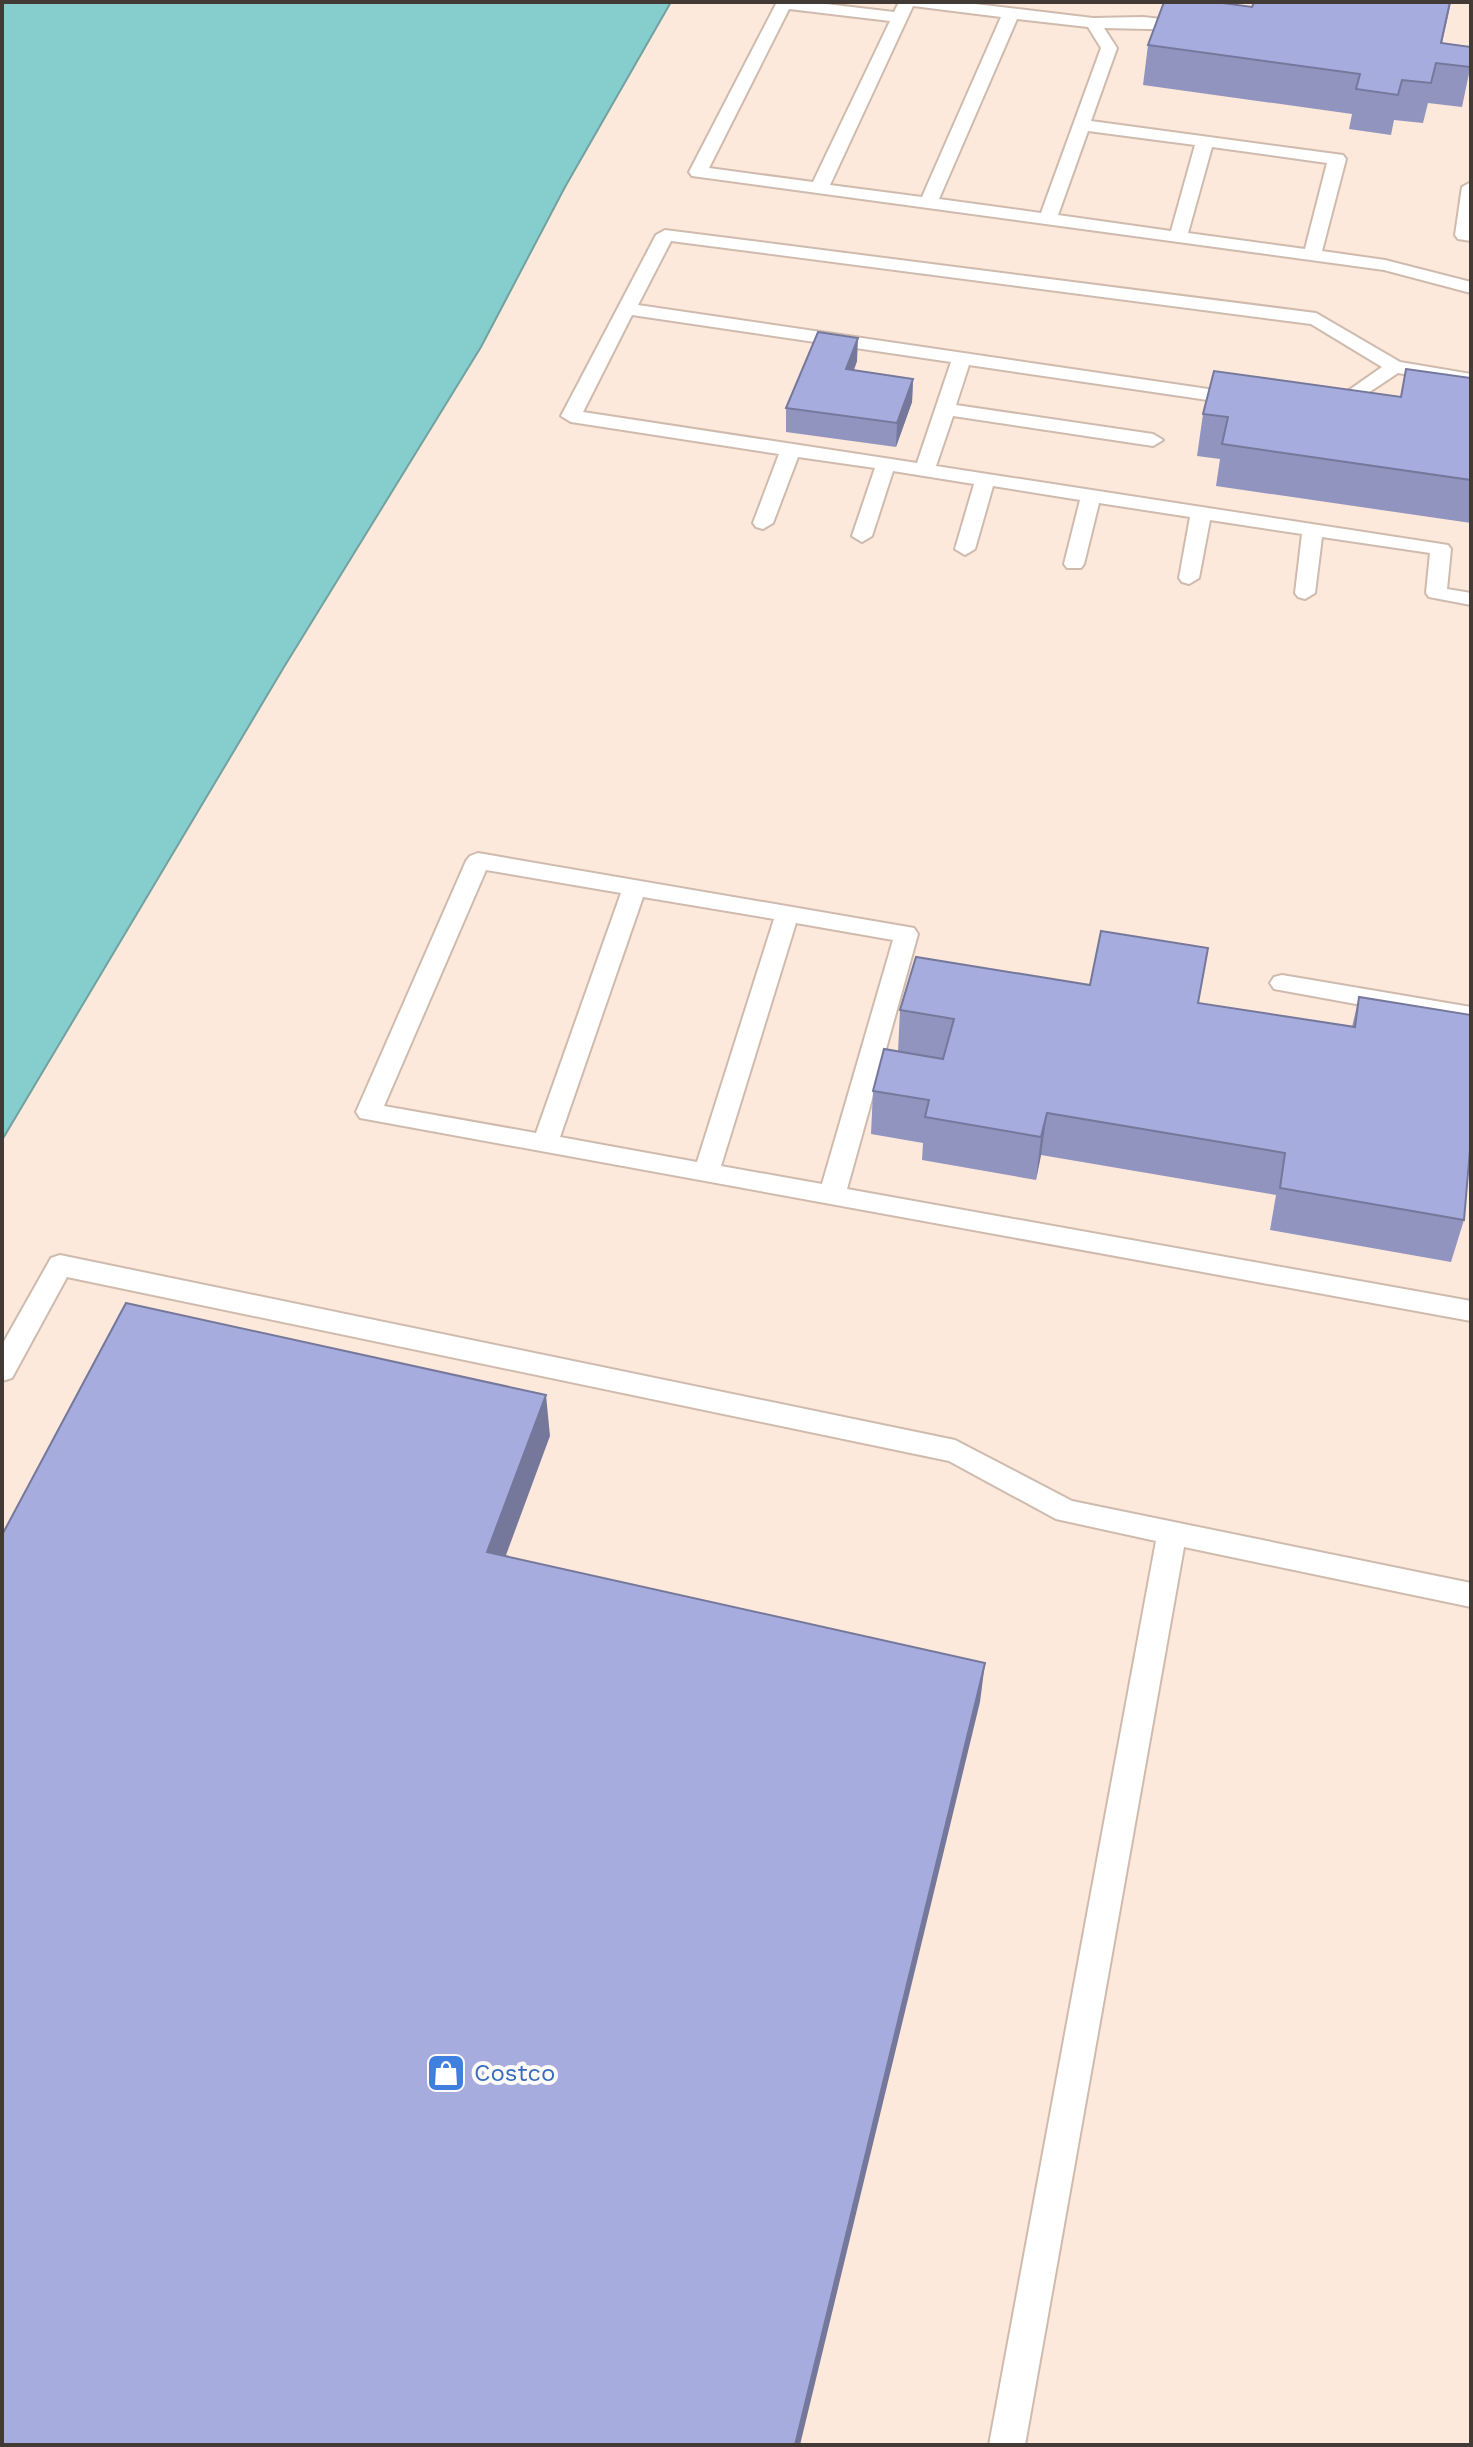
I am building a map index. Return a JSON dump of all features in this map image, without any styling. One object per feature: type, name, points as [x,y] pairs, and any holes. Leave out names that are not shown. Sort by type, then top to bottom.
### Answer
[{"type":"lane","points":[[918,2],[1093,23],[1143,22],[1186,27],[1194,2]]},
{"type":"lane","points":[[819,189],[903,10],[785,3],[698,172],[819,189],[928,204],[1385,265],[1471,288]]},
{"type":"lane","points":[[928,204],[1011,13]]},
{"type":"lane","points":[[1048,219],[1109,48],[1093,23]]},
{"type":"lane","points":[[1082,125],[1337,159],[1312,255]]},
{"type":"lane","points":[[1178,237],[1205,141]]},
{"type":"lane","points":[[1471,187],[1464,235],[1471,236]]},
{"type":"lane","points":[[1471,380],[1395,367],[1316,319],[665,235],[571,416],[1441,549],[1436,593],[1471,599]]},
{"type":"lane","points":[[626,309],[1269,403]]},
{"type":"lane","points":[[925,470],[962,358]]},
{"type":"lane","points":[[1315,410],[1330,412],[1395,367]]},
{"type":"lane","points":[[945,409],[1153,440]]},
{"type":"lane","points":[[763,523],[791,449]]},
{"type":"lane","points":[[862,536],[886,464]]},
{"type":"lane","points":[[965,549],[985,479]]},
{"type":"lane","points":[[1074,564],[1091,495]]},
{"type":"lane","points":[[1189,578],[1201,513]]},
{"type":"lane","points":[[1305,593],[1313,530]]},
{"type":"lane","points":[[832,1196],[906,934],[478,861],[369,1112],[545,1143],[832,1196],[1471,1311]]},
{"type":"lane","points":[[545,1143],[635,888]]},
{"type":"lane","points":[[706,1173],[787,915]]},
{"type":"lane","points":[[1282,983],[1471,1016]]},
{"type":"lane","points":[[2,1370],[60,1265],[955,1451],[1066,1511],[1471,1595]]},
{"type":"lane","points":[[1007,2445],[1172,1532]]},
{"type":"water","points":[[2,2],[671,2],[565,187],[481,347],[284,667],[2,1140]]},
{"type":"building","points":[[1164,2],[1215,2],[1252,7],[1254,2],[1450,2],[1441,43],[1471,47],[1470,67],[1436,63],[1431,83],[1402,80],[1398,95],[1356,89],[1360,74],[1148,45]]},
{"type":"building","points":[[818,332],[858,338],[846,369],[913,379],[897,423],[786,408]]},
{"type":"building","points":[[1406,369],[1471,378],[1471,480],[1222,444],[1228,417],[1203,414],[1214,371],[1401,397]]},
{"type":"building","points":[[1101,931],[1208,948],[1198,1003],[1355,1027],[1359,997],[1471,1015],[1471,1138],[1464,1220],[1280,1188],[1285,1153],[1047,1113],[1041,1137],[925,1117],[929,1100],[873,1091],[884,1049],[943,1059],[954,1019],[900,1010],[916,957],[1090,985]]},
{"type":"building","name":"Costco","points":[[126,1303],[546,1395],[487,1552],[985,1663],[795,2445],[2,2445],[2,1535]]},
{"type":"place","name":"Costco","points":[[446,2073]]}]
